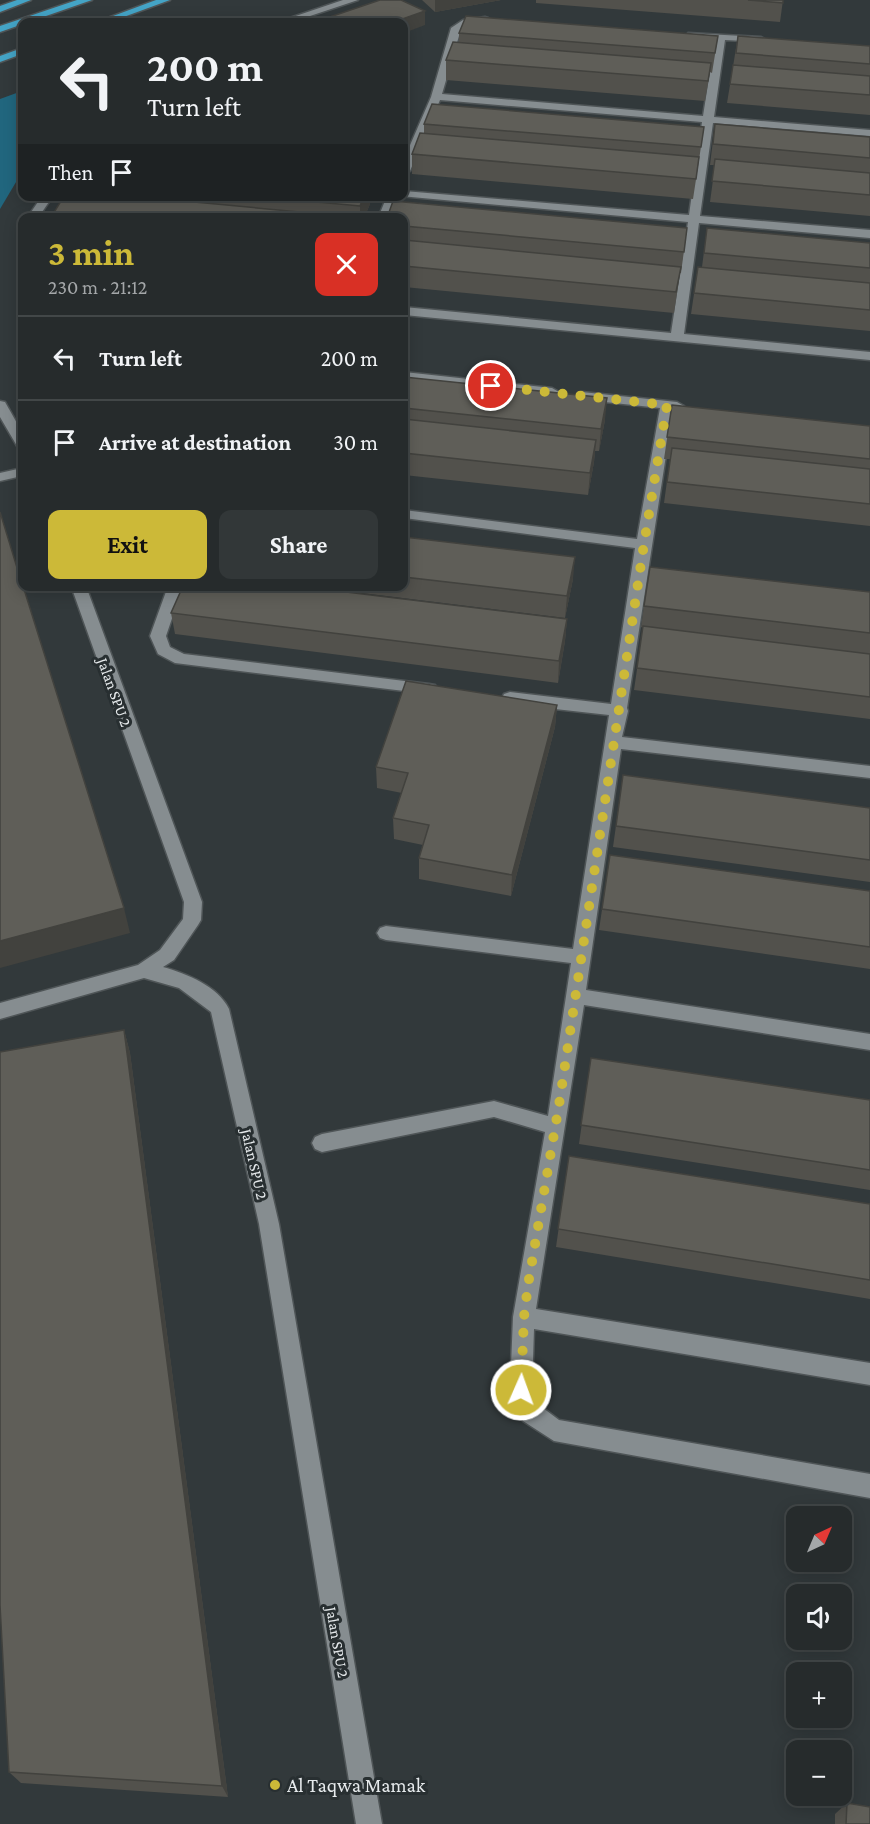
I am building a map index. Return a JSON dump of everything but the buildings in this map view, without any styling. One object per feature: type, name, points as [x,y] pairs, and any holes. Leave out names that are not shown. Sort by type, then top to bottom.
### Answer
[{"type":"highway","points":[[0,9],[26,0]]},
{"type":"highway","points":[[113,18],[165,0]]},
{"type":"highway","points":[[33,18],[84,1]]},
{"type":"highway","points":[[0,29],[18,23]]},
{"type":"highway","points":[[0,58],[18,52]]},
{"type":"street","points":[[296,18],[352,0]]},
{"type":"street","points":[[408,162],[436,97],[456,28],[466,22],[479,20],[502,21]]},
{"type":"street","points":[[686,34],[766,40]]},
{"type":"street","points":[[677,338],[720,37]]},
{"type":"street","points":[[436,97],[870,133]]},
{"type":"street","points":[[408,194],[694,221],[870,234]]},
{"type":"street","points":[[408,311],[870,356]]},
{"type":"street","points":[[408,376],[689,407]]},
{"type":"street","points":[[0,405],[18,436]]},
{"type":"street","points":[[667,405],[556,1127],[524,1317],[521,1390],[531,1413],[554,1430],[870,1486]]},
{"type":"street","points":[[0,477],[18,473]]},
{"type":"street","points":[[408,514],[644,544]]},
{"type":"street","name":"Jalan SPU 2","points":[[80,591],[193,902],[192,920],[167,956],[144,971]]},
{"type":"street","points":[[174,591],[158,636],[164,650],[181,659],[442,690]]},
{"type":"street","points":[[489,696],[620,711]]},
{"type":"street","points":[[615,742],[870,772]]},
{"type":"street","points":[[386,933],[582,957]]},
{"type":"street","points":[[0,1011],[144,971]]},
{"type":"street","name":"Jalan SPU 2","points":[[144,971],[171,975],[208,996],[220,1009],[268,1224],[369,1824]]},
{"type":"street","points":[[576,996],[870,1042]]},
{"type":"street","points":[[322,1143],[494,1109],[556,1127]]},
{"type":"street","points":[[524,1317],[870,1374]]},
{"type":"shaded area","points":[[18,92],[18,179],[0,209],[0,99]]},
{"type":"place","name":"Al Taqwa Mamak","points":[[275,1785]]},
{"type":"route","points":[[491,386],[667,405],[559,1105],[528,1285],[524,1317],[521,1390]]}]
